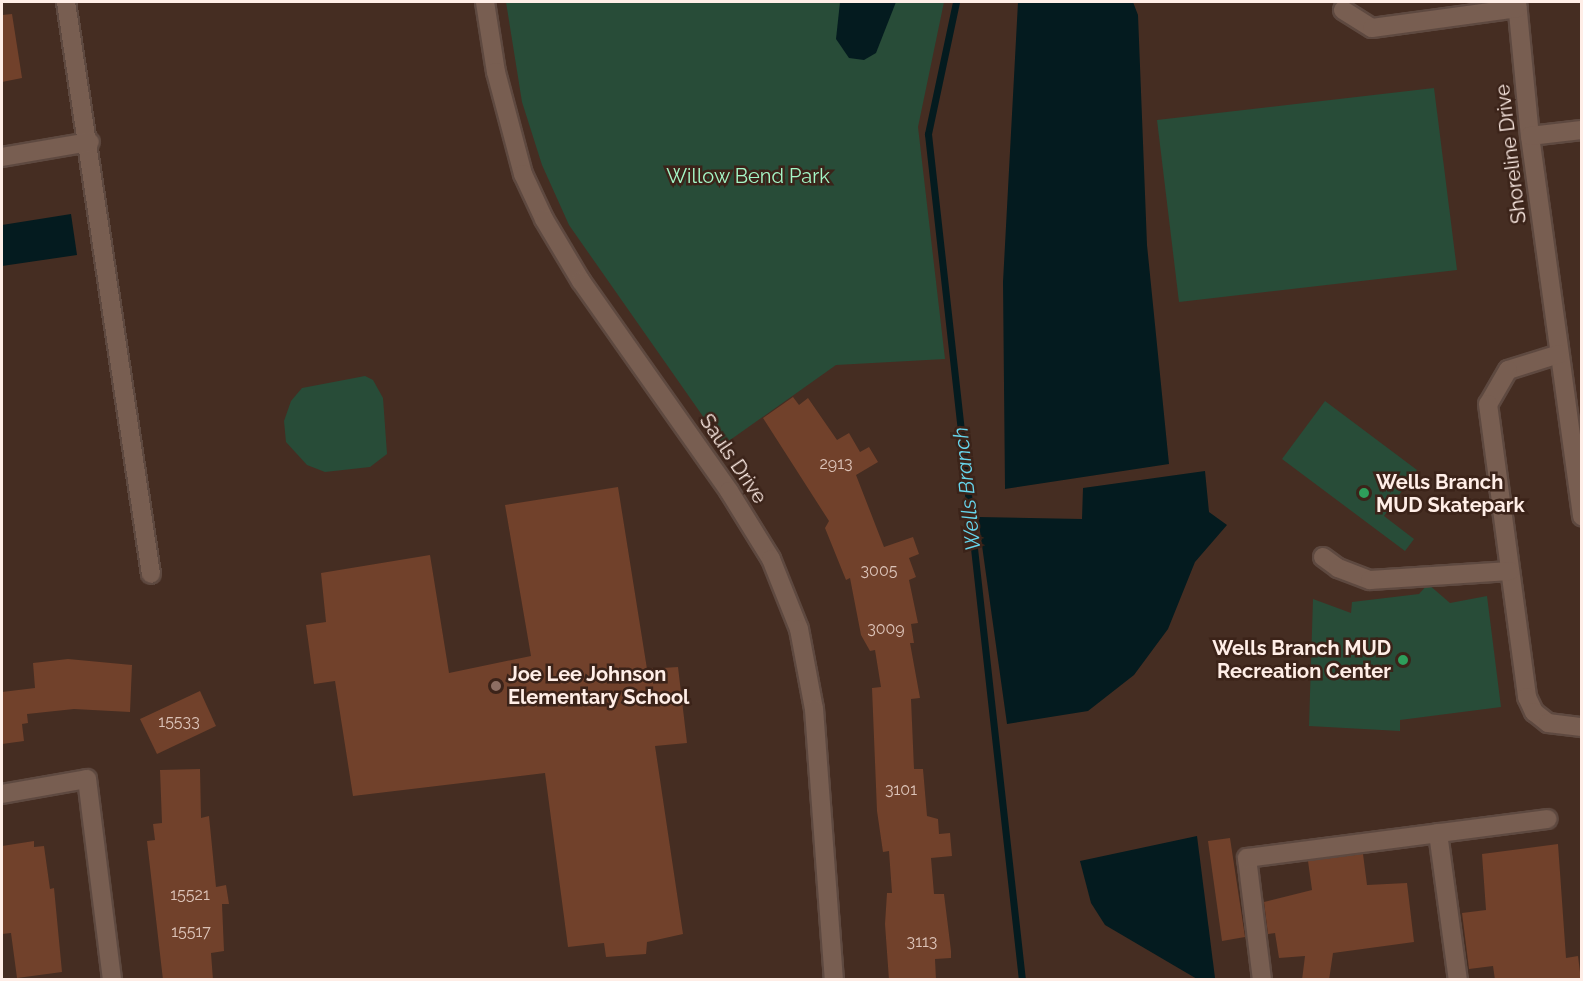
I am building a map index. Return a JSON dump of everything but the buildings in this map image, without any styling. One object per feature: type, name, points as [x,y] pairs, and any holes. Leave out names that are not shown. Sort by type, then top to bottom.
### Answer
[{"type":"street","points":[[66,2],[90,142],[151,574]]},
{"type":"street","name":"Sauls Drive","points":[[485,2],[499,83],[524,174],[544,219],[581,281],[735,501],[771,559],[799,629],[814,709],[834,980]]},
{"type":"street","points":[[1343,10],[1372,28],[1440,10],[1518,5]]},
{"type":"street","name":"Shoreline Drive","points":[[1518,5],[1530,136],[1581,516]]},
{"type":"street","points":[[1530,136],[1581,130]]},
{"type":"street","points":[[2,158],[90,142]]},
{"type":"street","points":[[1559,354],[1508,370],[1488,404],[1530,705],[1548,723],[1581,727]]},
{"type":"street","points":[[1323,557],[1338,568],[1370,580],[1510,571]]},
{"type":"street","points":[[2,794],[87,779],[112,980]]},
{"type":"street","points":[[1262,980],[1247,858],[1547,819]]},
{"type":"street","points":[[1438,833],[1458,980]]},
{"type":"green space","name":"Willow Bend Park","points":[[506,2],[944,2],[918,127],[945,359],[836,365],[723,445],[569,225],[542,165],[522,102]]},
{"type":"green space","points":[[1434,88],[1457,270],[1179,302],[1157,120]]},
{"type":"green space","points":[[365,376],[373,380],[383,398],[387,454],[370,467],[325,472],[307,465],[286,442],[284,421],[291,401],[302,388]]},
{"type":"green space","name":"Wells Branch MUD Skatepark","points":[[1325,401],[1417,470],[1384,516],[1414,539],[1405,551],[1282,459]]},
{"type":"green space","name":"Wells Branch MUD Recreation Center","points":[[1428,584],[1450,603],[1487,596],[1501,707],[1400,720],[1400,731],[1309,726],[1313,599],[1351,613],[1352,602],[1419,594]]},
{"type":"water","points":[[840,2],[896,2],[876,53],[864,60],[849,58],[836,39]]},
{"type":"water","points":[[1018,2],[1133,2],[1138,15],[1147,245],[1169,464],[1005,489],[1003,282]]},
{"type":"water","points":[[71,214],[77,255],[2,266],[2,225]]},
{"type":"water","points":[[1205,471],[1209,512],[1227,525],[1195,562],[1168,629],[1134,675],[1088,711],[1007,724],[978,517],[1082,519],[1083,488]]},
{"type":"water","points":[[1197,836],[1215,978],[1212,979],[1197,979],[1105,925],[1091,903],[1080,861]]},
{"type":"waterway","name":"Wells Branch","points":[[956,2],[928,134],[1022,980]]},
{"type":"place","name":"Wells Branch MUD Skatepark","points":[[1364,493]]},
{"type":"place","name":"Wells Branch MUD Recreation Center","points":[[1403,660]]},
{"type":"place","name":"Joe Lee Johnson Elementary School","points":[[496,686]]}]
